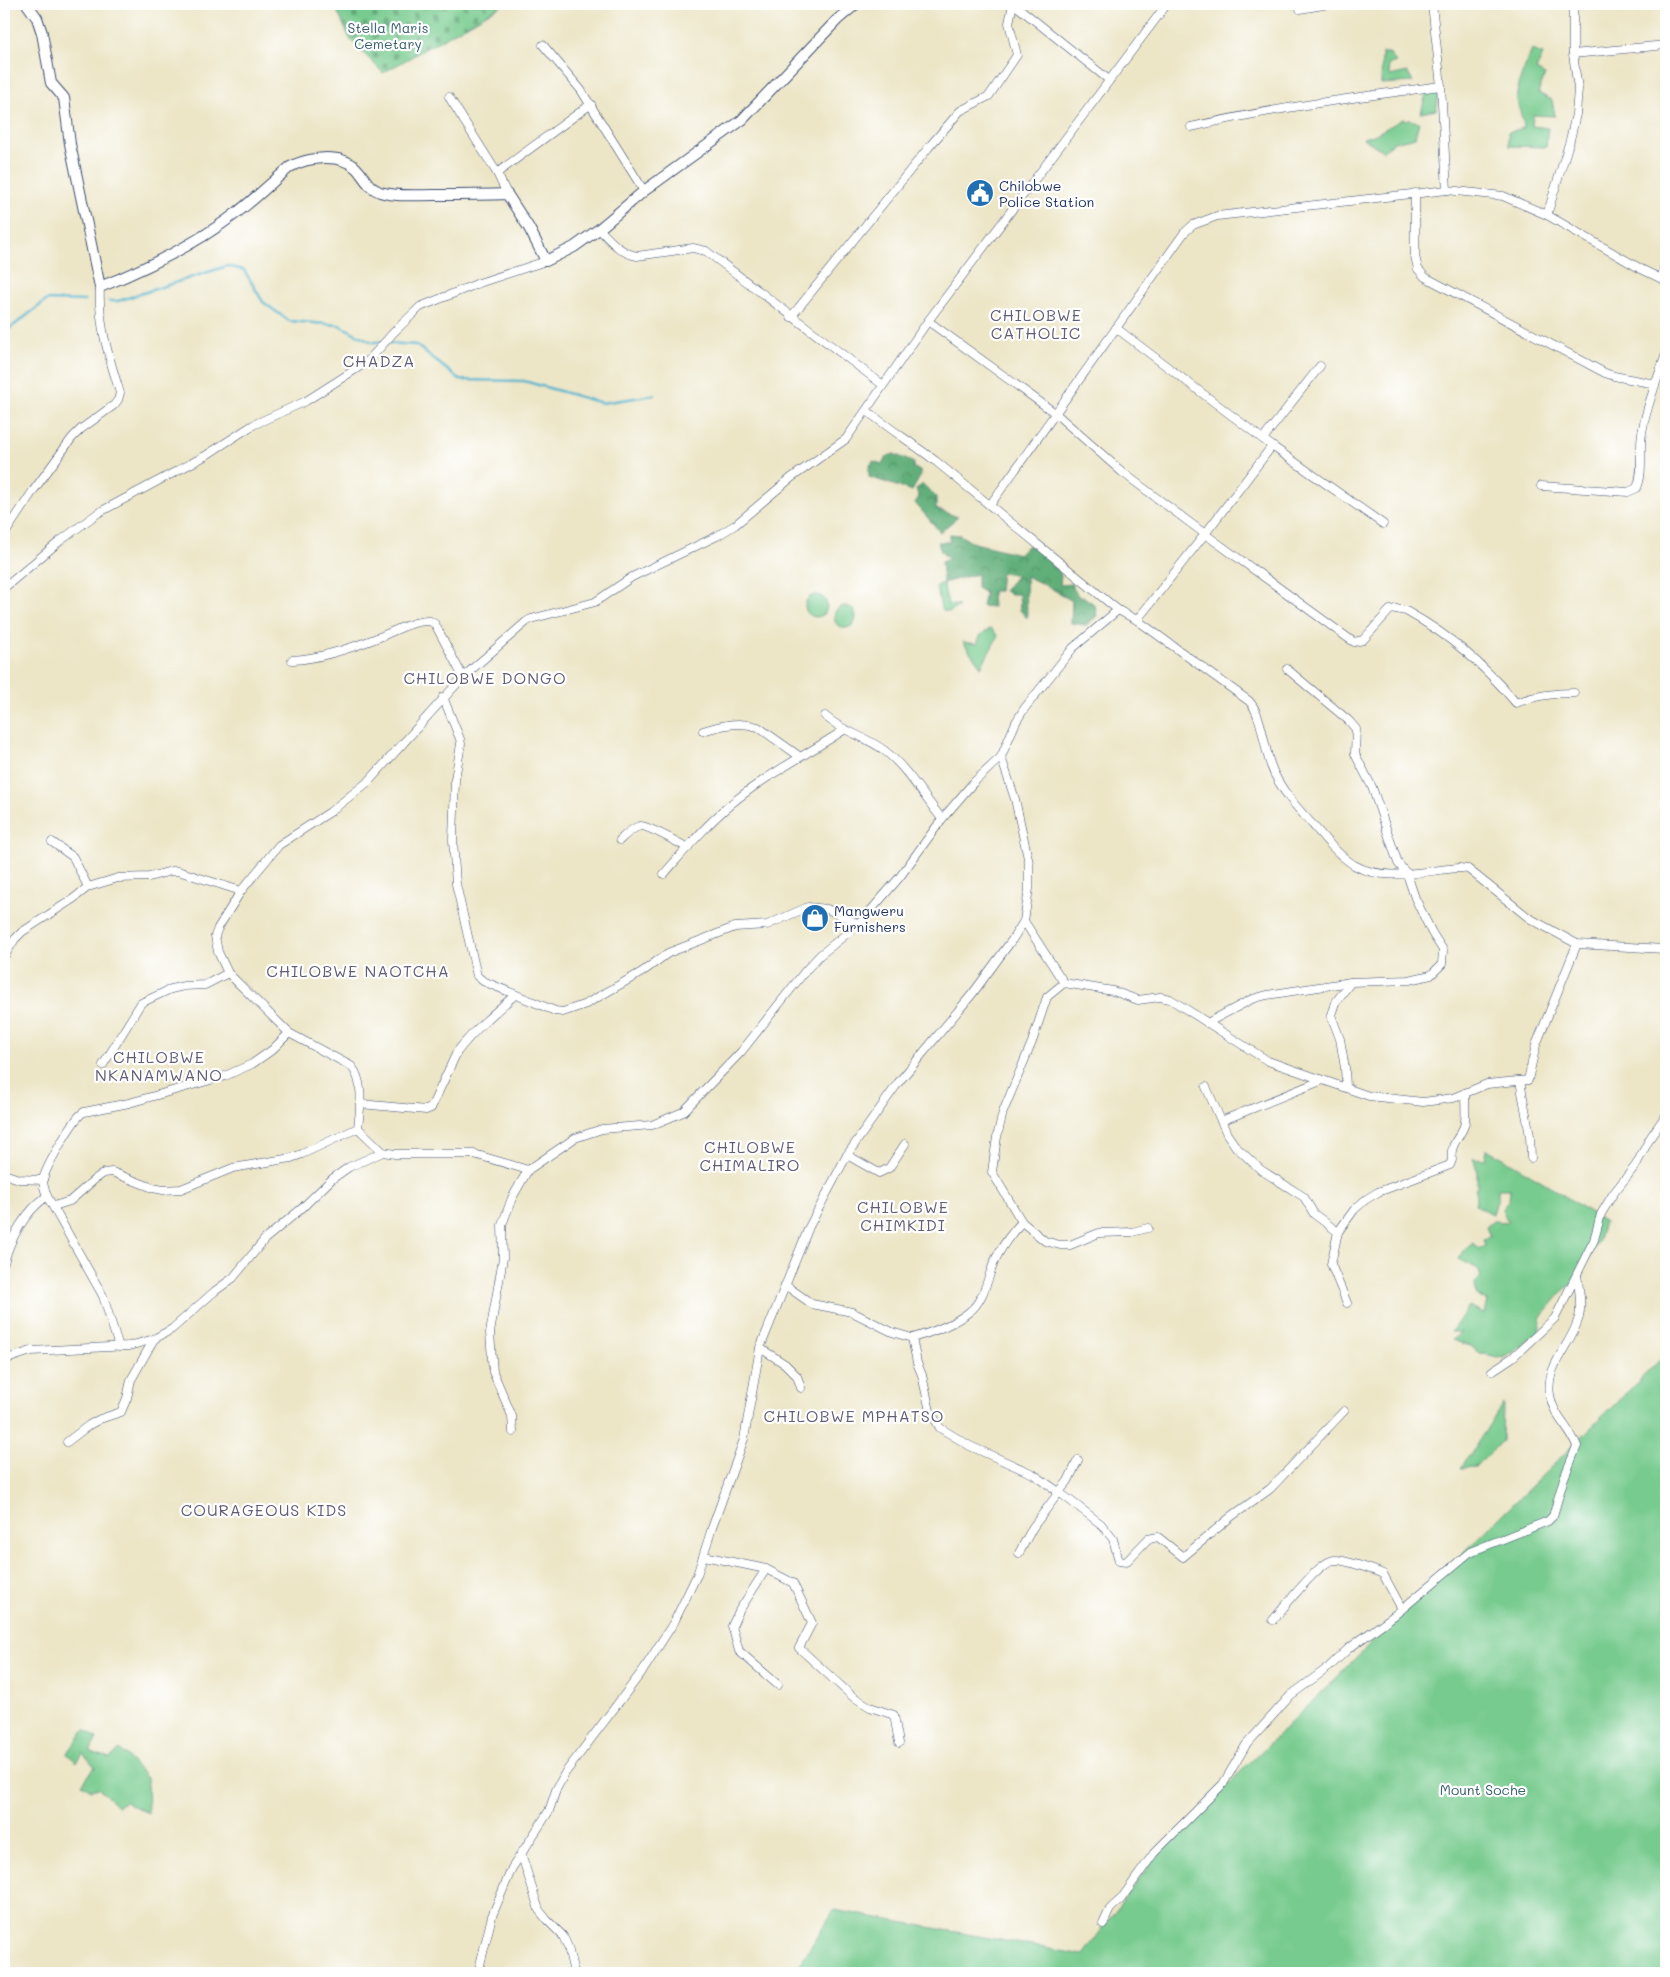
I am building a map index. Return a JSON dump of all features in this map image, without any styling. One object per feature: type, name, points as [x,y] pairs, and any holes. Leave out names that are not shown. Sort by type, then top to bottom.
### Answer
[{"type":"street","points":[[4,535],[33,491],[72,438],[114,405],[118,400],[120,392],[103,336],[99,307],[100,287],[70,144],[64,98],[51,83],[42,33],[37,18],[27,4]]},
{"type":"street","points":[[4,588],[60,541],[98,513],[205,456],[253,425],[306,401],[367,362],[420,307],[479,283],[546,261],[574,247],[599,229],[644,190],[742,120],[837,20],[856,4]]},
{"type":"street","points":[[1013,4],[1109,80]]},
{"type":"street","points":[[792,317],[960,111],[989,96],[1001,81],[1017,55],[1010,26],[1013,4]]},
{"type":"street","points":[[358,1128],[360,1104],[358,1079],[356,1071],[352,1066],[289,1033],[228,973],[218,952],[216,936],[221,922],[241,892],[279,845],[330,812],[369,781],[463,677],[531,619],[595,602],[632,577],[735,526],[791,478],[846,439],[928,321],[1167,4]]},
{"type":"street","points":[[1300,9],[1329,4]]},
{"type":"street","points":[[1432,4],[1442,86],[1447,190]]},
{"type":"street","points":[[1548,215],[1576,114],[1578,89],[1573,54],[1573,4]]},
{"type":"street","points":[[543,45],[591,104],[644,190]]},
{"type":"street","points":[[1573,54],[1666,45]]},
{"type":"street","points":[[1191,127],[1244,115],[1340,99],[1442,86]]},
{"type":"street","points":[[449,97],[497,173],[546,261]]},
{"type":"street","points":[[497,173],[591,104]]},
{"type":"street","points":[[100,287],[132,274],[192,242],[234,215],[298,162],[325,159],[346,162],[356,169],[371,187],[382,192],[407,196],[507,194]]},
{"type":"street","points":[[990,505],[1184,233],[1193,225],[1217,216],[1302,208],[1447,190],[1503,196],[1548,215],[1640,269],[1664,279],[1666,256]]},
{"type":"street","points":[[1415,193],[1415,256],[1418,268],[1425,277],[1605,373],[1655,384]]},
{"type":"street","points":[[599,229],[628,255],[646,255],[693,248],[706,251],[883,385]]},
{"type":"street","points":[[928,321],[1056,413],[1122,472],[1354,642],[1363,640],[1385,614],[1396,609],[1416,617],[1462,648],[1486,669],[1516,703],[1534,696],[1551,693],[1574,693]]},
{"type":"street","points":[[1116,328],[1272,446],[1382,524]]},
{"type":"street","points":[[1541,486],[1628,492],[1637,488],[1640,480],[1642,432],[1655,384],[1666,354]]},
{"type":"street","points":[[1263,439],[1320,366]]},
{"type":"street","points":[[867,410],[890,429],[925,453],[1118,610],[1137,620],[1253,705],[1271,767],[1296,806],[1335,849],[1352,864],[1386,874],[1407,874],[1451,868],[1468,869],[1529,918],[1577,944],[1666,950]]},
{"type":"street","points":[[1137,620],[1272,446]]},
{"type":"street","points":[[513,1432],[512,1416],[493,1372],[490,1333],[503,1258],[502,1225],[512,1198],[528,1170],[575,1138],[602,1129],[652,1125],[682,1112],[741,1052],[806,970],[820,955],[859,924],[899,878],[942,819],[973,783],[1001,758],[1016,722],[1024,709],[1073,648],[1118,610]]},
{"type":"street","points":[[292,660],[315,657],[366,642],[401,628],[430,621],[435,624],[463,677]]},
{"type":"street","points":[[1208,1023],[1252,1000],[1267,995],[1351,982],[1419,978],[1431,975],[1442,964],[1443,950],[1414,898],[1407,874],[1398,863],[1372,787],[1355,754],[1356,729],[1348,720],[1287,669]]},
{"type":"street","points":[[443,697],[461,744],[455,779],[453,840],[456,884],[477,976],[483,981],[555,1011],[563,1012],[586,1004],[610,991],[642,972],[668,953],[736,927],[767,926],[808,907],[827,908],[859,924]]},
{"type":"street","points":[[825,716],[844,730],[874,743],[886,751],[942,819]]},
{"type":"street","points":[[703,731],[728,724],[743,723],[752,725],[758,727],[799,756]]},
{"type":"street","points":[[664,874],[731,804],[799,756],[810,753],[844,730]]},
{"type":"street","points":[[478,1973],[492,1916],[512,1868],[548,1811],[565,1774],[639,1677],[674,1622],[697,1575],[744,1439],[750,1414],[760,1348],[809,1227],[847,1155],[898,1083],[973,992],[1024,921],[1029,889],[1029,863],[1015,799],[1001,758]]},
{"type":"street","points":[[620,840],[630,831],[640,826],[650,828],[688,848]]},
{"type":"street","points":[[52,842],[73,858],[88,887]]},
{"type":"street","points":[[4,957],[15,939],[22,932],[88,887],[118,878],[150,877],[171,871],[185,873],[241,892]]},
{"type":"street","points":[[1024,921],[1064,983],[1113,991],[1138,1000],[1164,998],[1268,1061],[1369,1096],[1423,1102],[1453,1098],[1480,1086],[1528,1080],[1536,1045],[1577,944]]},
{"type":"street","points":[[103,1065],[142,1003],[171,989],[184,986],[205,986],[228,973]]},
{"type":"street","points":[[1346,1088],[1340,1039],[1331,1015],[1335,1003],[1351,982]]},
{"type":"street","points":[[1064,983],[1047,997],[1032,1042],[1003,1112],[992,1172],[1022,1222],[1045,1242],[1070,1245],[1098,1232],[1132,1232],[1148,1228]]},
{"type":"street","points":[[360,1104],[426,1110],[431,1108],[463,1044],[488,1018],[515,995]]},
{"type":"street","points":[[119,1347],[102,1296],[47,1196],[43,1180],[72,1124],[80,1114],[196,1085],[230,1074],[252,1064],[272,1050],[289,1033]]},
{"type":"street","points":[[1221,1121],[1323,1080]]},
{"type":"street","points":[[1520,1081],[1530,1136],[1531,1158]]},
{"type":"street","points":[[1206,1088],[1227,1134],[1236,1147],[1261,1170],[1304,1197],[1314,1214],[1338,1232]]},
{"type":"street","points":[[1347,1304],[1331,1264],[1338,1232],[1354,1210],[1365,1200],[1396,1184],[1450,1165],[1454,1145],[1465,1122],[1465,1093]]},
{"type":"street","points":[[1492,1371],[1514,1357],[1550,1324],[1578,1275],[1594,1240],[1601,1214],[1613,1194],[1636,1165],[1650,1138],[1666,1115]]},
{"type":"street","points":[[358,1128],[383,1152]]},
{"type":"street","points":[[54,1206],[70,1201],[104,1173],[112,1172],[153,1188],[163,1190],[181,1189],[233,1168],[297,1156],[358,1128]]},
{"type":"street","points":[[847,1155],[879,1173],[889,1168],[905,1144]]},
{"type":"street","points":[[4,1360],[31,1351],[119,1347],[154,1339],[172,1329],[215,1291],[229,1282],[265,1239],[301,1209],[332,1179],[349,1167],[383,1152],[395,1154],[474,1154],[528,1170]]},
{"type":"street","points":[[4,1174],[19,1179],[43,1180]]},
{"type":"street","points":[[4,1263],[8,1248],[34,1205],[47,1196]]},
{"type":"street","points":[[785,1285],[812,1304],[852,1312],[892,1332],[912,1338],[929,1333],[969,1312],[977,1302],[996,1259],[1012,1233],[1022,1222]]},
{"type":"street","points":[[1103,1924],[1110,1908],[1121,1899],[1154,1853],[1223,1784],[1246,1745],[1285,1700],[1329,1667],[1348,1649],[1402,1609],[1470,1552],[1548,1521],[1553,1516],[1564,1478],[1577,1446],[1559,1419],[1549,1394],[1552,1368],[1573,1334],[1579,1318],[1578,1275]]},
{"type":"street","points":[[912,1338],[930,1411],[940,1428],[970,1446],[1033,1474],[1058,1492],[1101,1524],[1113,1540],[1119,1561],[1126,1562],[1148,1539],[1158,1537],[1183,1557],[1232,1516],[1270,1490],[1344,1411]]},
{"type":"street","points":[[67,1442],[94,1422],[121,1412],[127,1398],[131,1380],[154,1339]]},
{"type":"street","points":[[760,1348],[785,1364],[797,1376],[801,1388]]},
{"type":"street","points":[[1019,1553],[1033,1527],[1068,1481],[1078,1460]]},
{"type":"street","points":[[704,1556],[766,1569],[793,1583],[812,1623],[799,1648],[852,1696],[870,1707],[894,1715],[899,1743]]},
{"type":"street","points":[[1273,1620],[1311,1576],[1324,1564],[1334,1560],[1383,1574],[1402,1609]]},
{"type":"street","points":[[766,1569],[738,1611],[732,1626],[739,1651],[778,1685]]},
{"type":"street","points":[[521,1853],[540,1910],[563,1936],[568,1947],[574,1973]]},
{"type":"green space","name":"Stella Maris Cemetary","points":[[334,4],[504,4],[383,73],[351,41]]},
{"type":"green space","points":[[1532,50],[1543,54],[1536,70],[1545,75],[1538,93],[1552,100],[1555,116],[1533,115],[1532,126],[1548,128],[1546,147],[1509,146],[1508,132],[1524,128],[1517,95],[1522,75]]},
{"type":"green space","points":[[1382,53],[1389,53],[1396,62],[1388,65],[1390,76],[1407,72],[1413,82],[1381,84]]},
{"type":"green space","points":[[1427,90],[1439,95],[1436,110],[1421,113]]},
{"type":"green space","points":[[1403,119],[1419,122],[1415,137],[1394,142],[1383,151],[1363,138],[1374,135]]},
{"type":"green space","points":[[894,454],[914,463],[913,468],[920,470],[921,475],[912,491],[869,477],[869,467],[873,461],[882,464],[888,456]]},
{"type":"green space","points":[[923,484],[936,497],[936,509],[958,517],[940,532],[915,503],[919,497],[916,489]]},
{"type":"green space","points":[[950,534],[960,535],[971,542],[1019,554],[1028,545],[1054,560],[1051,566],[1057,568],[1061,575],[1060,585],[1073,584],[1073,588],[1079,597],[1084,597],[1095,605],[1097,616],[1086,625],[1071,623],[1072,601],[1026,576],[1027,618],[1020,610],[1019,594],[1011,594],[1004,591],[1017,575],[1001,573],[999,591],[992,591],[993,607],[982,606],[985,593],[977,588],[977,574],[943,583],[941,562],[949,559],[941,552],[938,542],[950,542]]},
{"type":"green space","points":[[943,583],[948,604],[959,606],[950,612],[943,611],[940,605],[936,588]]},
{"type":"green space","points":[[816,595],[824,598],[827,606],[824,614],[816,617],[808,614],[805,606],[808,598]]},
{"type":"green space","points":[[845,606],[855,613],[856,617],[849,627],[845,628],[835,621],[834,617],[841,607]]},
{"type":"green space","points":[[991,628],[998,636],[981,667],[963,642],[977,644],[980,636]]},
{"type":"green space","points":[[1487,1149],[1545,1183],[1604,1222],[1599,1240],[1576,1281],[1565,1289],[1542,1316],[1539,1331],[1520,1348],[1503,1358],[1479,1353],[1471,1346],[1452,1340],[1461,1332],[1451,1332],[1469,1306],[1484,1313],[1487,1301],[1476,1295],[1475,1283],[1481,1277],[1478,1269],[1459,1259],[1464,1251],[1473,1243],[1478,1249],[1485,1245],[1483,1239],[1490,1237],[1486,1227],[1493,1221],[1508,1222],[1502,1209],[1509,1200],[1510,1189],[1498,1189],[1498,1197],[1493,1214],[1475,1205],[1477,1170],[1473,1158],[1485,1159]]},
{"type":"green space","name":"Mount Soche","points":[[1666,1354],[1666,1973],[794,1973],[834,1910],[1083,1955],[1159,1852]]},
{"type":"green space","points":[[1503,1404],[1502,1441],[1476,1467],[1461,1468]]},
{"type":"green space","points":[[85,1729],[97,1738],[90,1752],[110,1758],[120,1749],[147,1778],[148,1813],[125,1802],[117,1806],[99,1788],[91,1790],[82,1784],[95,1767],[83,1753],[77,1762],[67,1754]]},
{"type":"waterway","points":[[109,301],[118,301],[227,266],[244,270],[263,302],[289,321],[339,325],[372,342],[381,342]]},
{"type":"waterway","points":[[4,333],[47,300],[85,301]]},
{"type":"waterway","points":[[387,343],[416,345],[460,380],[524,381],[602,403],[654,395]]},
{"type":"place","name":"Chilobwe Police Station","points":[[980,193]]},
{"type":"place","name":"Mangweru Furnishers","points":[[815,918]]},
{"type":"district","name":"CHILOBWE CATHOLIC","points":[[1036,323]]},
{"type":"district","name":"CHADZA","points":[[379,360]]},
{"type":"district","name":"CHILOBWE DONGO","points":[[485,677]]},
{"type":"district","name":"CHILOBWE NAOTCHA","points":[[358,970]]},
{"type":"district","name":"CHILOBWE NKANAMWANO","points":[[159,1065]]},
{"type":"district","name":"CHILOBWE CHIMALIRO","points":[[750,1155]]},
{"type":"district","name":"CHILOBWE CHIMKIDI","points":[[903,1215]]},
{"type":"district","name":"CHILOBWE MPHATSO","points":[[854,1415]]},
{"type":"district","name":"COURAGEOUS KIDS","points":[[264,1509]]}]
